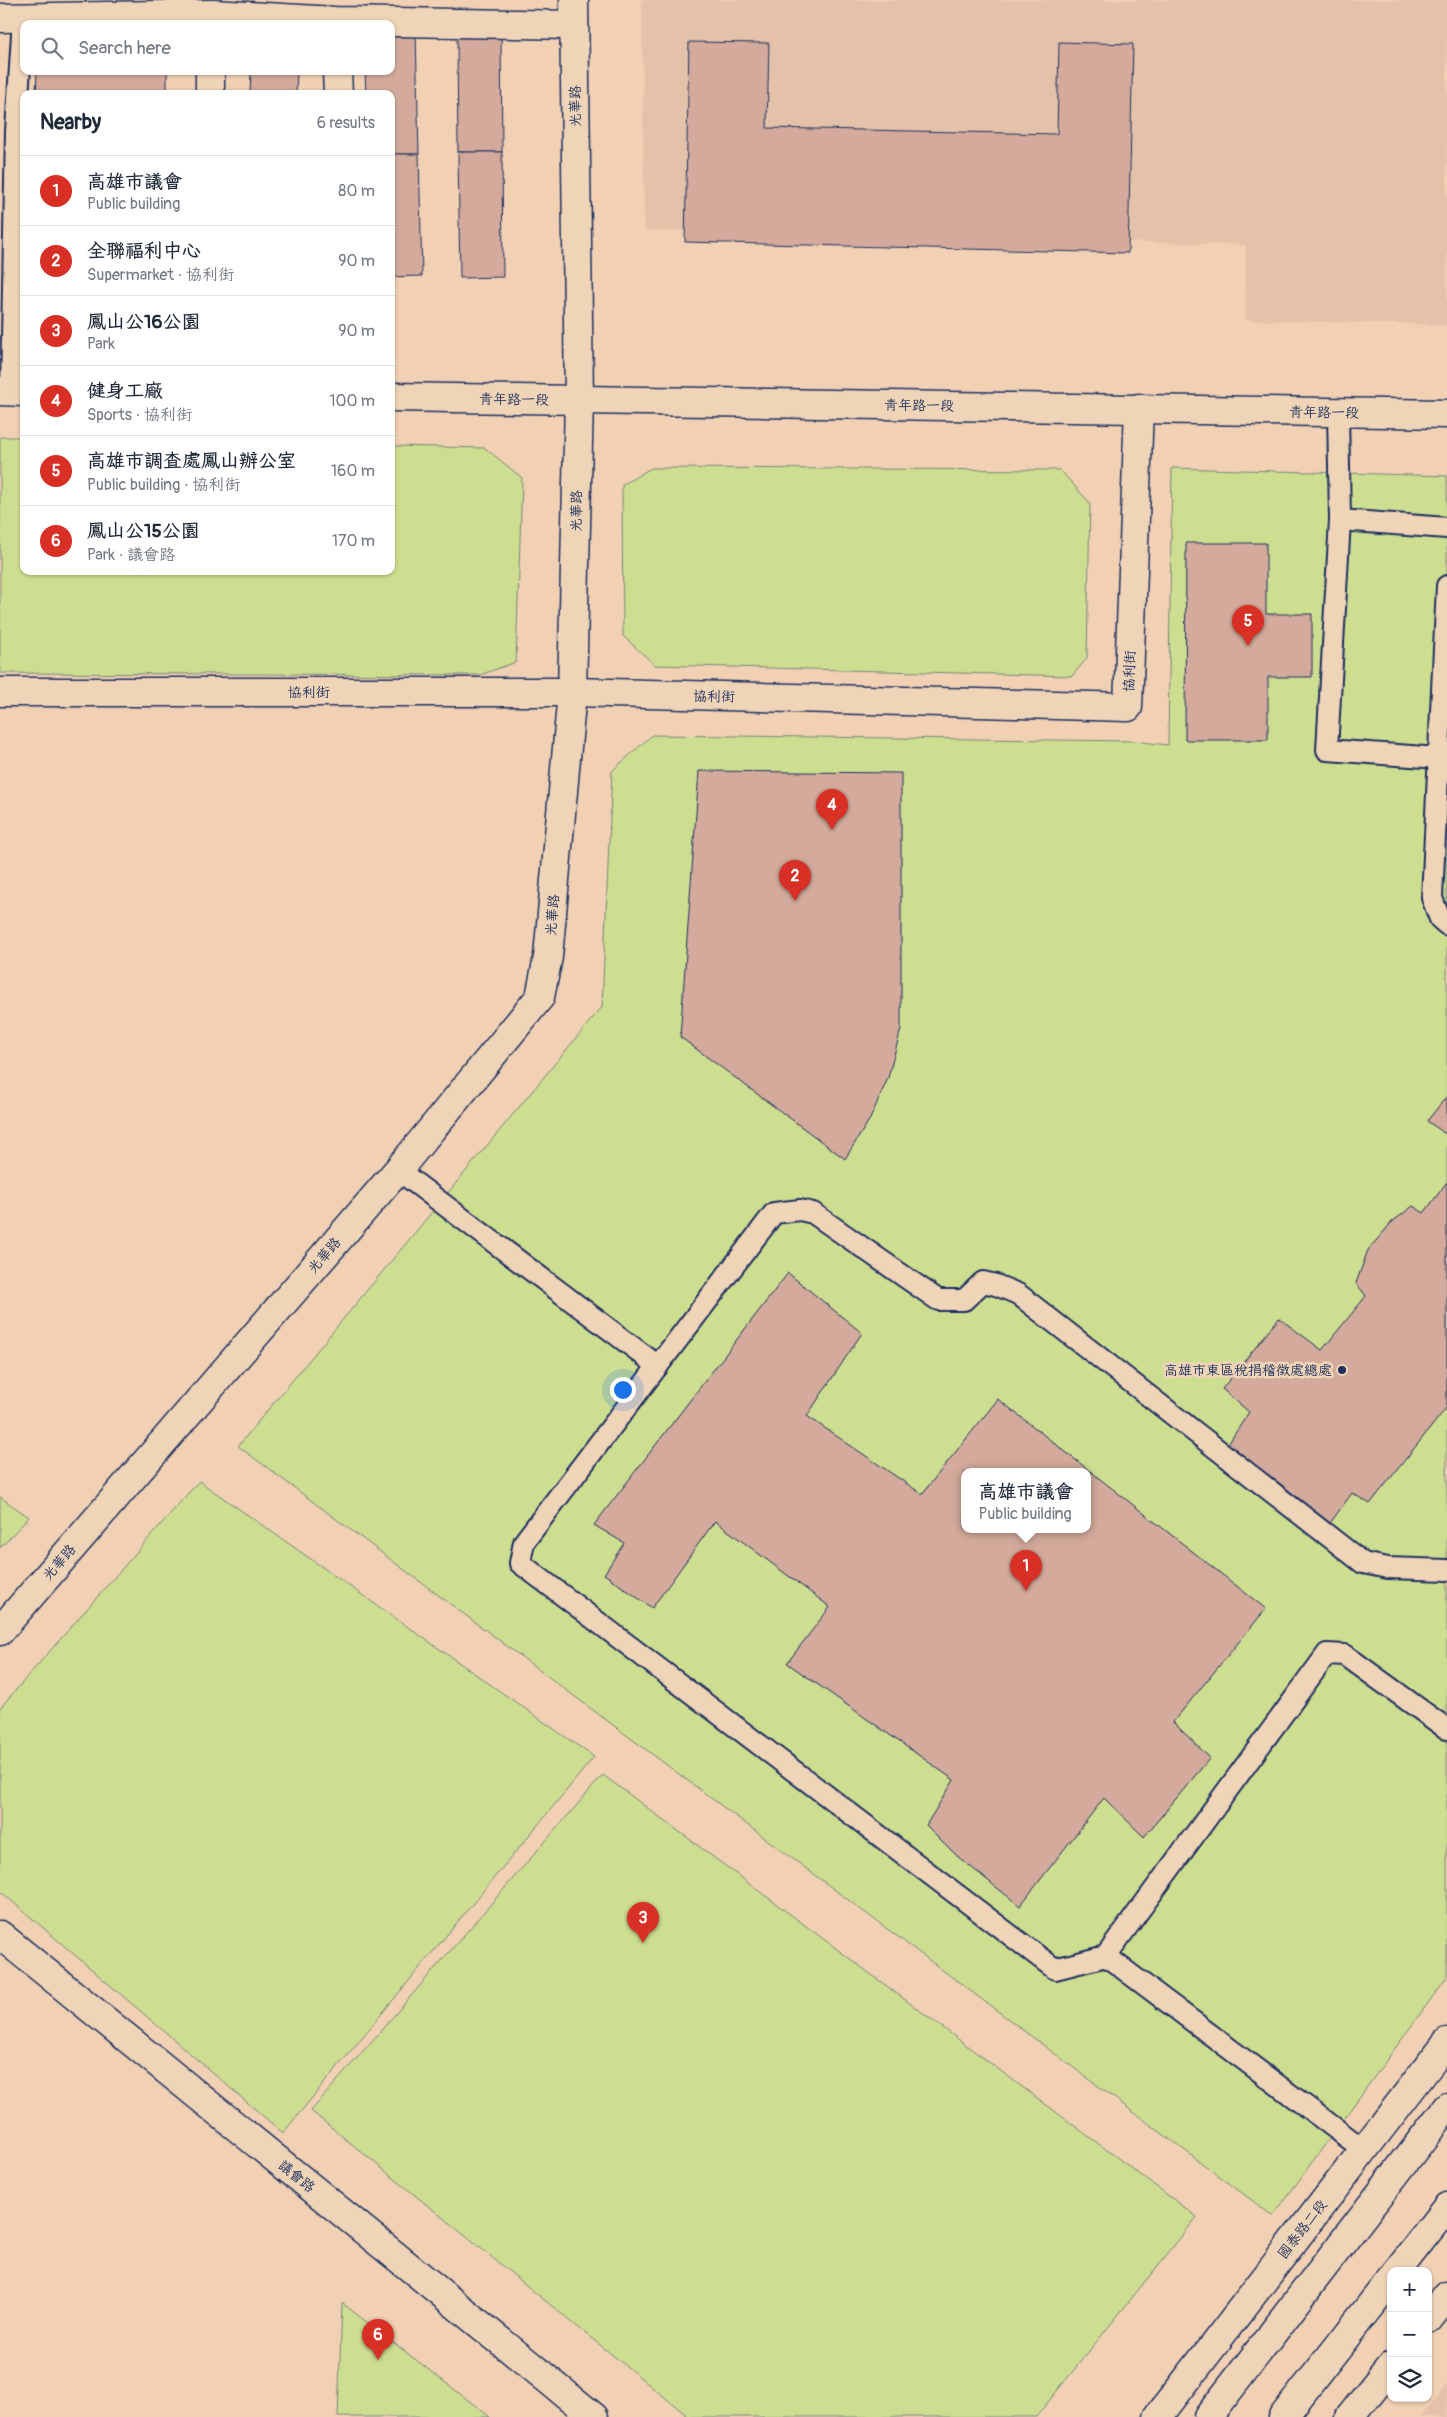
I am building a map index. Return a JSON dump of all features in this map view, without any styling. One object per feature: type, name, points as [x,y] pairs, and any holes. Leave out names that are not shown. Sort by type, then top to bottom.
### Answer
[{"type":"street","points":[[29,14],[211,13],[307,20]]},
{"type":"street","points":[[388,20],[574,13]]},
{"type":"street","name":"光華路","points":[[0,1631],[398,1170],[540,997],[548,957],[572,692],[579,400],[574,13]]},
{"type":"street","points":[[210,75],[210,90]]},
{"type":"street","points":[[337,75],[338,90]]},
{"type":"street","name":"青年路一段","points":[[395,397],[1447,414]]},
{"type":"street","name":"協利街","points":[[0,692],[572,692],[1128,707],[1139,408]]},
{"type":"street","name":"議會路","points":[[0,1935],[594,2417]]},
{"type":"street","name":"國泰路二段","points":[[1158,2417],[1447,2042]]},
{"type":"street","points":[[1208,2417],[1447,2107]]},
{"type":"street","points":[[1400,2267],[1447,2207]]},
{"type":"street","points":[[1283,2417],[1387,2284]]},
{"type":"street","points":[[1432,2313],[1447,2295]]},
{"type":"street","points":[[1350,2417],[1387,2371]]},
{"type":"lane","points":[[12,391],[13,131],[21,75]]},
{"type":"lane","points":[[1338,412],[1340,520],[1327,750],[1439,758]]},
{"type":"lane","points":[[1340,520],[1447,528]]},
{"type":"lane","points":[[1447,586],[1432,898],[1440,919],[1447,925]]},
{"type":"lane","points":[[398,1170],[658,1366]]},
{"type":"lane","points":[[1447,1570],[1388,1568],[1363,1562],[1018,1294],[983,1282],[964,1300],[938,1300],[813,1213],[800,1210],[774,1212],[524,1542],[520,1562],[1056,1968],[1106,1956],[1327,1654],[1345,1655],[1447,1730]]},
{"type":"lane","points":[[1106,1956],[1364,2150]]},
{"type":"shaded area","points":[[642,0],[1447,0],[1447,325],[1245,320],[1246,245],[644,230]]},
{"type":"shaded area","points":[[1447,2384],[1447,2417],[1421,2417]]},
{"type":"green space","points":[[0,437],[20,437],[20,575],[395,575],[395,446],[485,448],[522,478],[516,662],[480,675],[0,673]]},
{"type":"green space","points":[[651,468],[1060,470],[1090,503],[1087,658],[1072,676],[655,665],[623,636],[622,485]]},
{"type":"green space","points":[[1172,468],[1447,476],[1447,1977],[1273,2216],[238,1446],[602,1007],[612,771],[652,735],[1134,741],[1168,745]]},
{"type":"green space","points":[[199,1481],[594,1757],[283,2133],[0,1891],[0,1708]]},
{"type":"green space","points":[[0,1497],[29,1517],[0,1548]]},
{"type":"green space","points":[[603,1775],[1197,2217],[1036,2417],[689,2417],[311,2111]]},
{"type":"green space","points":[[342,2303],[490,2417],[338,2417]]},
{"type":"building","points":[[416,32],[419,154],[395,154],[395,90],[366,90],[365,75],[395,75],[395,33]]},
{"type":"building","points":[[501,34],[502,152],[458,152],[457,35]]},
{"type":"building","points":[[689,42],[769,43],[767,128],[1057,134],[1059,42],[1133,44],[1128,253],[685,242]]},
{"type":"building","points":[[37,75],[167,75],[167,90],[36,90]]},
{"type":"building","points":[[251,75],[297,75],[296,90],[250,90]]},
{"type":"building","points":[[458,152],[502,152],[503,277],[460,278]]},
{"type":"building","points":[[395,154],[419,154],[422,276],[395,277]]},
{"type":"building","points":[[1186,543],[1266,543],[1266,614],[1312,614],[1312,677],[1268,677],[1268,740],[1185,740]]},
{"type":"building","points":[[699,771],[901,773],[901,1029],[888,1078],[870,1119],[845,1159],[680,1037]]},
{"type":"building","points":[[1447,1096],[1447,1135],[1427,1121]]},
{"type":"building","name":"高雄市東區稅捐稽徵處總處","points":[[1447,1182],[1447,1407],[1370,1504],[1352,1493],[1328,1526],[1225,1449],[1249,1412],[1222,1389],[1279,1318],[1322,1350],[1366,1296],[1356,1283],[1368,1250],[1392,1222],[1413,1206],[1424,1213]]},
{"type":"building","points":[[788,1273],[862,1333],[807,1416],[922,1494],[998,1399],[1086,1468],[961,1468],[961,1533],[1091,1533],[1091,1472],[1266,1609],[1173,1722],[1210,1758],[1144,1837],[1104,1798],[1020,1906],[957,1856],[926,1825],[954,1780],[787,1663],[830,1607],[715,1521],[652,1608],[604,1574],[624,1543],[594,1525]]},
{"type":"place","name":"高雄市調查處鳳山辦公室","points":[[1248,646]]},
{"type":"place","name":"健身工廠","points":[[832,830]]},
{"type":"place","name":"全聯福利中心","points":[[795,901]]},
{"type":"place","name":"高雄市東區稅捐稽徵處總處","points":[[1342,1370]]},
{"type":"place","name":"高雄市議會","points":[[1026,1591]]},
{"type":"place","name":"鳳山公16公園","points":[[643,1943]]},
{"type":"place","name":"鳳山公15公園","points":[[378,2360]]}]
